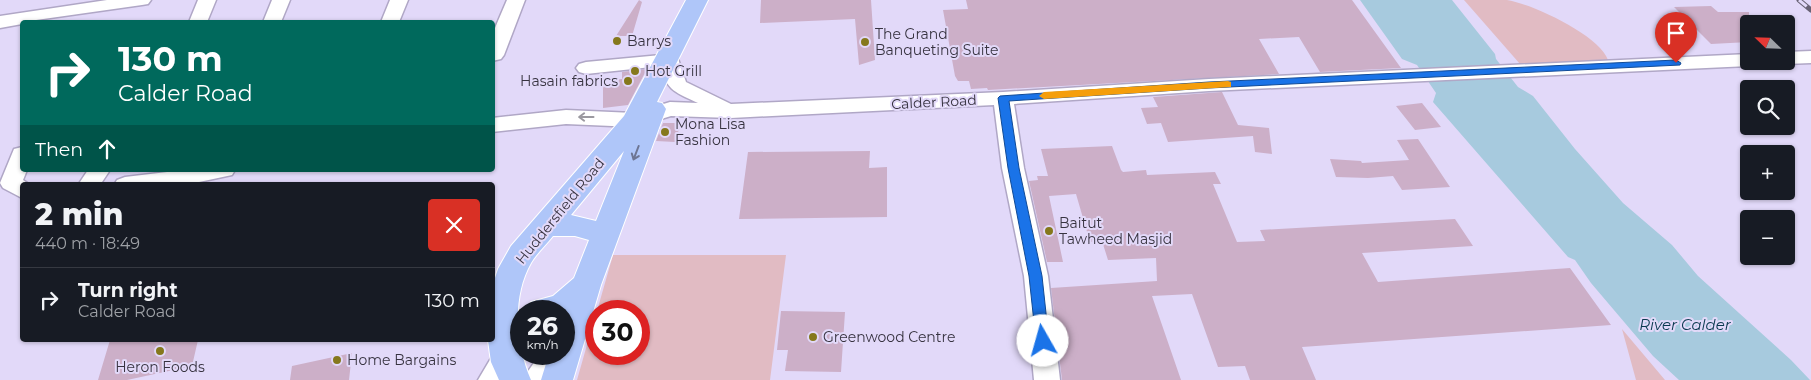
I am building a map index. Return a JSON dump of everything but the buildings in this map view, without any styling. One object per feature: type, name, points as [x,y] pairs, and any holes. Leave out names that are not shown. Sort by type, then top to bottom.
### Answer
[{"type":"highway","name":"Huddersfield Road","points":[[575,314],[621,194],[643,118],[668,59],[697,0]]},
{"type":"highway","name":"Huddersfield Road","points":[[504,372],[503,302],[506,288],[521,254],[643,118]]},
{"type":"highway","points":[[574,194],[595,189],[609,190],[621,194]]},
{"type":"highway","points":[[544,227],[569,224],[586,226],[604,235]]},
{"type":"highway","points":[[569,300],[586,285]]},
{"type":"highway","points":[[503,302],[510,306]]},
{"type":"highway","name":"Huddersfield Road","points":[[558,380],[560,365]]},
{"type":"street","points":[[0,22],[142,0]]},
{"type":"street","points":[[199,20],[207,0]]},
{"type":"street","points":[[273,20],[281,0]]},
{"type":"street","points":[[391,20],[399,0]]},
{"type":"street","points":[[495,52],[516,0]]},
{"type":"street","points":[[1795,58],[1811,57]]},
{"type":"street","points":[[586,68],[668,59],[673,77],[678,86],[731,111]]},
{"type":"street","name":"Calder Road","points":[[495,125],[566,117],[643,118],[670,109],[731,111],[1003,98],[1209,85],[1740,60]]},
{"type":"street","points":[[1003,98],[1013,168],[1036,276],[1047,380]]},
{"type":"street","points":[[17,186],[20,167]]},
{"type":"street","points":[[150,182],[214,172]]},
{"type":"street","points":[[535,380],[546,365]]},
{"type":"shaded area","points":[[1464,0],[1507,0],[1548,14],[1579,31],[1602,50],[1608,60],[1561,64],[1520,64]]},
{"type":"shaded area","points":[[613,255],[786,255],[770,380],[577,380],[585,352],[585,365],[650,365],[650,300],[600,300]]},
{"type":"shaded area","points":[[1622,329],[1665,380],[1636,380]]},
{"type":"water","name":"River Calder","points":[[1360,0],[1452,0],[1495,54],[1496,59],[1518,87],[1533,96],[1575,149],[1623,203],[1672,245],[1698,276],[1791,360],[1810,380],[1679,380],[1653,356],[1591,283],[1575,260],[1568,257],[1433,102],[1436,93],[1417,65],[1402,59]]},
{"type":"railway","points":[[1799,0],[1811,10]]},
{"type":"slow traffic","points":[[1044,96],[1228,84]]},
{"type":"place","name":"Barrys","points":[[617,41]]},
{"type":"place","name":"The Grand Banqueting Suite","points":[[865,42]]},
{"type":"place","name":"Hot Grill","points":[[635,71]]},
{"type":"place","name":"Hasain fabrics","points":[[628,81]]},
{"type":"place","name":"Mona Lisa Fashion","points":[[665,132]]},
{"type":"place","name":"Baitut Tawheed Masjid","points":[[1049,231]]},
{"type":"place","name":"Greenwood Centre","points":[[813,337]]},
{"type":"place","name":"Heron Foods","points":[[160,351]]},
{"type":"place","name":"Home Bargains","points":[[337,360]]},
{"type":"route","points":[[1043,341],[1036,276],[1013,168],[1003,98],[1209,85],[1676,63]]}]
